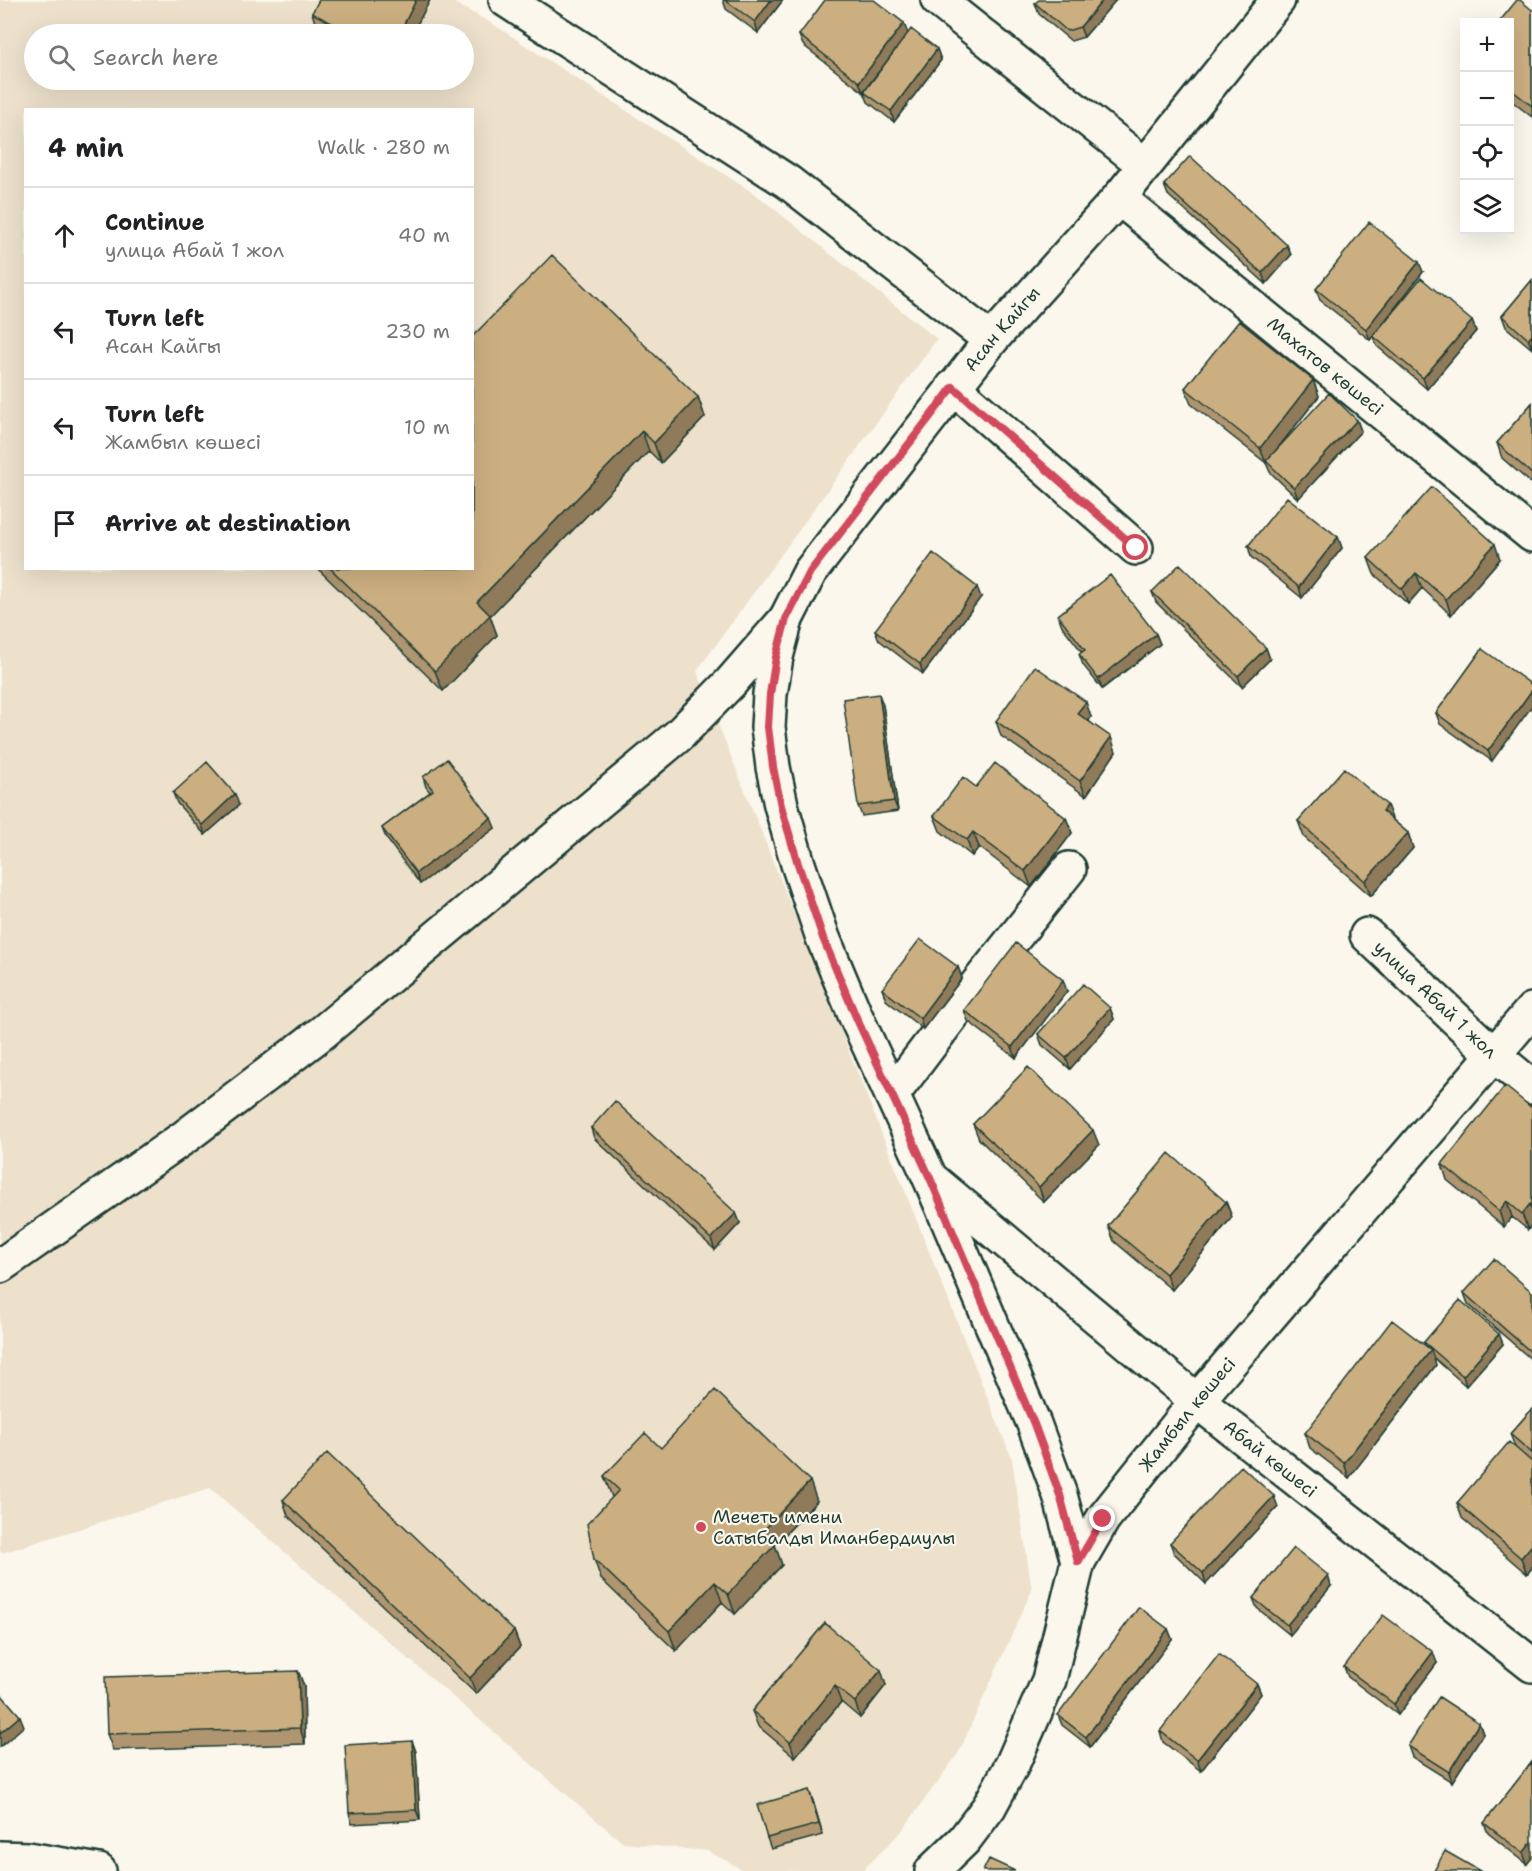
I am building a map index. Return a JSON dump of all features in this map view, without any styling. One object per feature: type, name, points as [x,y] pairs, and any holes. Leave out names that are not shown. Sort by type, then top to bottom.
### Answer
[{"type":"street","points":[[506,0],[788,182],[991,340]]},
{"type":"street","points":[[938,0],[1145,165]]},
{"type":"street","name":"Асан Кайгы","points":[[1078,1562],[1060,1495],[1034,1424],[930,1178],[823,938],[781,806],[768,727],[770,694],[776,657],[786,619],[810,572],[991,340],[1119,198],[1278,0]]},
{"type":"street","name":"Махатов көшесі","points":[[1119,198],[1532,534]]},
{"type":"street","points":[[953,387],[1136,548]]},
{"type":"street","points":[[0,1266],[186,1136],[333,1025],[679,735],[731,682],[786,619]]},
{"type":"street","points":[[892,1095],[1069,869]]},
{"type":"street","name":"улица Абай 1 жол","points":[[1367,935],[1494,1055],[1532,1087]]},
{"type":"street","name":"Жамбыл көшесі","points":[[932,1871],[964,1840],[989,1808],[1012,1765],[1049,1680],[1078,1562],[1103,1519],[1197,1401],[1532,1010]]},
{"type":"street","name":"Абай көшесі","points":[[930,1178],[1197,1401],[1532,1665]]},
{"type":"street","points":[[0,1858],[27,1859],[99,1871]]},
{"type":"shaded area","points":[[0,0],[449,0],[491,23],[758,196],[937,339],[697,671],[1012,1459],[1032,1590],[959,1752],[902,1831],[862,1871],[745,1871],[708,1851],[623,1843],[210,1488],[2,1553],[0,1551]]},
{"type":"building","points":[[319,0],[416,0],[404,24],[333,24],[312,13]]},
{"type":"building","points":[[725,0],[771,0],[755,22]]},
{"type":"building","points":[[825,0],[874,0],[904,23],[859,82],[799,35]]},
{"type":"building","points":[[1039,0],[1103,0],[1080,27],[1067,31],[1035,3]]},
{"type":"building","points":[[1517,0],[1532,10],[1532,106],[1514,92],[1514,18],[1502,18]]},
{"type":"building","points":[[911,29],[937,49],[891,111],[864,92]]},
{"type":"building","points":[[1190,156],[1287,245],[1262,273],[1164,185]]},
{"type":"building","points":[[1369,222],[1419,262],[1366,329],[1316,289]]},
{"type":"building","points":[[552,255],[698,397],[654,443],[642,431],[477,602],[490,615],[435,671],[332,570],[474,570],[474,335]]},
{"type":"building","points":[[1421,278],[1472,321],[1423,378],[1373,336]]},
{"type":"building","points":[[1532,280],[1532,334],[1528,339],[1502,316]]},
{"type":"building","points":[[1239,321],[1313,380],[1260,448],[1185,388]]},
{"type":"building","points":[[1329,393],[1357,420],[1294,488],[1266,461]]},
{"type":"building","points":[[1532,403],[1532,474],[1497,443]]},
{"type":"building","points":[[1432,487],[1495,544],[1446,599],[1416,573],[1402,589],[1368,558]]},
{"type":"building","points":[[1287,497],[1338,537],[1299,587],[1248,546]]},
{"type":"building","points":[[933,553],[977,587],[920,664],[875,630]]},
{"type":"building","points":[[1180,564],[1266,648],[1238,676],[1152,592]]},
{"type":"building","points":[[1110,575],[1156,634],[1098,679],[1079,654],[1085,650],[1058,615]]},
{"type":"building","points":[[1482,649],[1532,685],[1532,690],[1488,751],[1436,713]]},
{"type":"building","points":[[1035,666],[1086,702],[1077,713],[1111,737],[1080,781],[996,721]]},
{"type":"building","points":[[879,694],[894,801],[858,806],[843,699]]},
{"type":"building","points":[[447,759],[491,818],[416,873],[382,828],[433,790],[423,777]]},
{"type":"building","points":[[207,762],[235,794],[202,825],[173,793]]},
{"type":"building","points":[[995,763],[1066,818],[1025,871],[973,832],[967,840],[934,816],[963,777],[976,787]]},
{"type":"building","points":[[1344,768],[1387,805],[1382,811],[1408,833],[1365,881],[1298,821]]},
{"type":"building","points":[[920,939],[958,967],[920,1018],[882,989]]},
{"type":"building","points":[[1016,943],[1063,980],[1012,1047],[964,1010]]},
{"type":"building","points":[[1083,984],[1110,1008],[1066,1058],[1038,1034]]},
{"type":"building","points":[[1028,1067],[1093,1130],[1039,1187],[973,1124]]},
{"type":"building","points":[[1505,1086],[1532,1108],[1532,1206],[1530,1204],[1522,1214],[1507,1201],[1499,1211],[1442,1164]]},
{"type":"building","points":[[615,1101],[736,1213],[711,1239],[591,1128]]},
{"type":"building","points":[[1169,1153],[1226,1202],[1166,1274],[1108,1226]]},
{"type":"building","points":[[1494,1259],[1532,1292],[1532,1353],[1464,1293]]},
{"type":"building","points":[[1460,1300],[1499,1334],[1463,1376],[1424,1342]]},
{"type":"building","points":[[1392,1320],[1431,1350],[1344,1463],[1305,1433]]},
{"type":"building","name":"Мечеть имени Сатыбалды Иманбердиулы","points":[[715,1390],[810,1481],[762,1532],[775,1545],[728,1594],[715,1582],[669,1631],[594,1559],[587,1524],[619,1490],[604,1476],[645,1433],[661,1448]]},
{"type":"building","points":[[1532,1409],[1532,1453],[1510,1434]]},
{"type":"building","points":[[1509,1442],[1532,1462],[1532,1545],[1521,1558],[1457,1503]]},
{"type":"building","points":[[327,1453],[514,1631],[470,1678],[283,1500]]},
{"type":"building","points":[[1241,1466],[1274,1496],[1203,1573],[1170,1543]]},
{"type":"building","points":[[1294,1548],[1328,1575],[1287,1625],[1253,1598]]},
{"type":"building","points":[[1139,1607],[1168,1629],[1086,1737],[1058,1715]]},
{"type":"building","points":[[1383,1615],[1433,1652],[1394,1704],[1344,1667]]},
{"type":"building","points":[[825,1623],[881,1670],[855,1702],[835,1686],[790,1742],[752,1711]]},
{"type":"building","points":[[1219,1654],[1257,1684],[1197,1760],[1160,1731]]},
{"type":"building","points":[[298,1671],[300,1728],[107,1734],[105,1677]]},
{"type":"building","points":[[0,1693],[20,1716],[0,1733]]},
{"type":"building","points":[[1439,1697],[1479,1723],[1449,1772],[1408,1746]]},
{"type":"building","points":[[412,1741],[416,1810],[349,1813],[345,1745]]},
{"type":"building","points":[[1532,1762],[1532,1842],[1523,1853],[1484,1823]]},
{"type":"building","points":[[809,1790],[819,1824],[767,1838],[757,1805]]},
{"type":"building","points":[[1445,1851],[1480,1871],[1434,1871]]},
{"type":"building","points":[[989,1859],[1015,1871],[983,1871]]},
{"type":"place","name":"Мечеть имени Сатыбалды Иманбердиулы","points":[[701,1527]]},
{"type":"route","points":[[1103,1519],[1078,1562],[1060,1495],[1034,1424],[930,1178],[856,1017],[823,938],[781,806],[768,727],[776,657],[786,619],[810,572],[953,387],[1136,548]]}]
